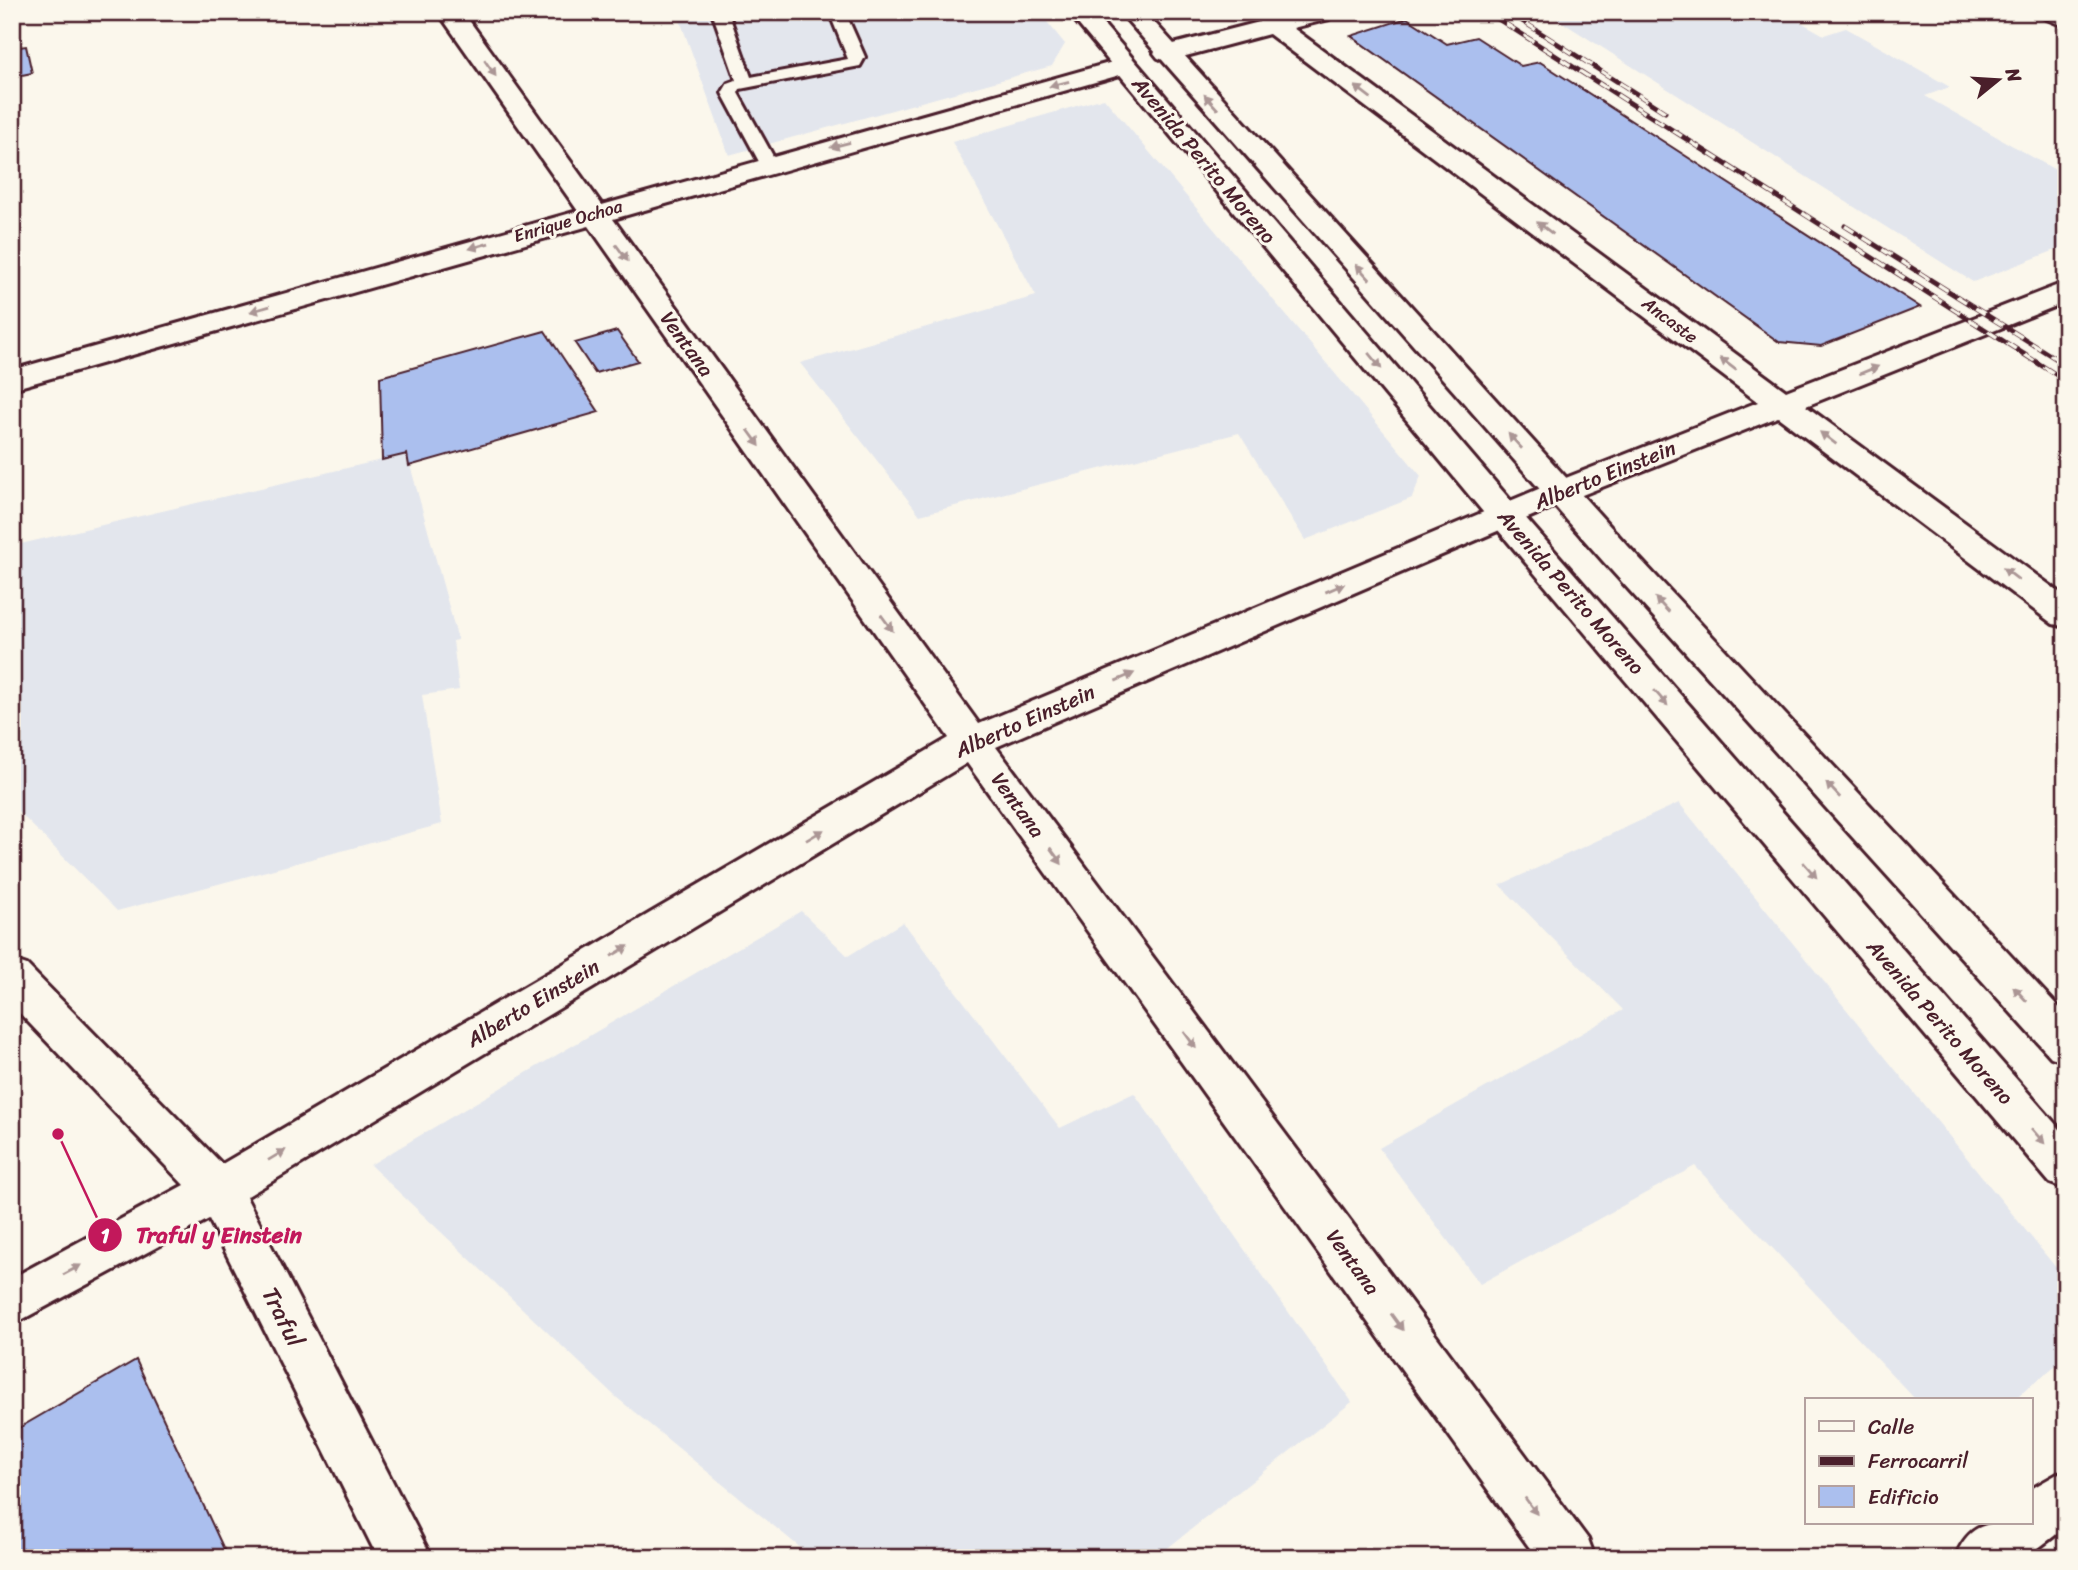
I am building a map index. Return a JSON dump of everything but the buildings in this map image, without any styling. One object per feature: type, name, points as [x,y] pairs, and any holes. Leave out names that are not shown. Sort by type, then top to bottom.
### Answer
[{"type":"street","name":"Ventana","points":[[450,12],[972,742],[1569,1558]]},
{"type":"street","name":"Avenida Perito Moreno","points":[[1080,12],[1505,516],[2066,1169]]},
{"type":"street","name":"Avenida Perito Moreno","points":[[1132,12],[1560,492],[2066,1044]]},
{"type":"street","points":[[2051,12],[2066,20]]},
{"type":"street","points":[[1167,53],[1265,19],[1322,13]]},
{"type":"street","name":"Ancaste","points":[[1265,19],[2066,615]]},
{"type":"street","name":"Enrique Ochoa","points":[[12,380],[1125,66]]},
{"type":"street","name":"Alberto Einstein","points":[[12,1303],[218,1190],[972,742],[1560,492],[2066,291]]},
{"type":"street","name":"Traful","points":[[12,977],[218,1190],[406,1558]]},
{"type":"street","points":[[2032,1520],[2066,1495]]},
{"type":"street","points":[[1982,1558],[2027,1524]]},
{"type":"lane","points":[[720,12],[745,83]]},
{"type":"lane","points":[[769,165],[730,93],[734,86],[745,83],[854,63],[857,57],[837,12]]},
{"type":"shaded area","points":[[677,12],[1039,12],[1065,44],[1052,66],[729,155]]},
{"type":"shaded area","points":[[1546,12],[1783,12],[1824,35],[1846,28],[1950,87],[1925,96],[2066,176],[2066,246],[1973,282]]},
{"type":"shaded area","points":[[1104,98],[1421,476],[1412,498],[1305,540],[1239,433],[920,515],[800,363],[1036,296],[952,142]]},
{"type":"shaded area","points":[[407,454],[458,640],[453,641],[459,690],[422,695],[442,824],[117,911],[12,805],[12,546]]},
{"type":"shaded area","points":[[1679,803],[2066,1280],[2066,1357],[2015,1398],[1914,1398],[1695,1166],[1480,1284],[1379,1148],[1623,1010],[1500,885]]},
{"type":"shaded area","points":[[801,911],[848,956],[903,922],[1060,1128],[1134,1093],[1352,1402],[1155,1558],[813,1558],[616,1397],[370,1165]]},
{"type":"railway","points":[[1487,12],[2066,381]]},
{"type":"railway","points":[[1508,12],[1665,112]]},
{"type":"railway","points":[[1845,226],[2066,365]]},
{"type":"place","name":"Traful y Einstein","points":[[58,1134]]}]
